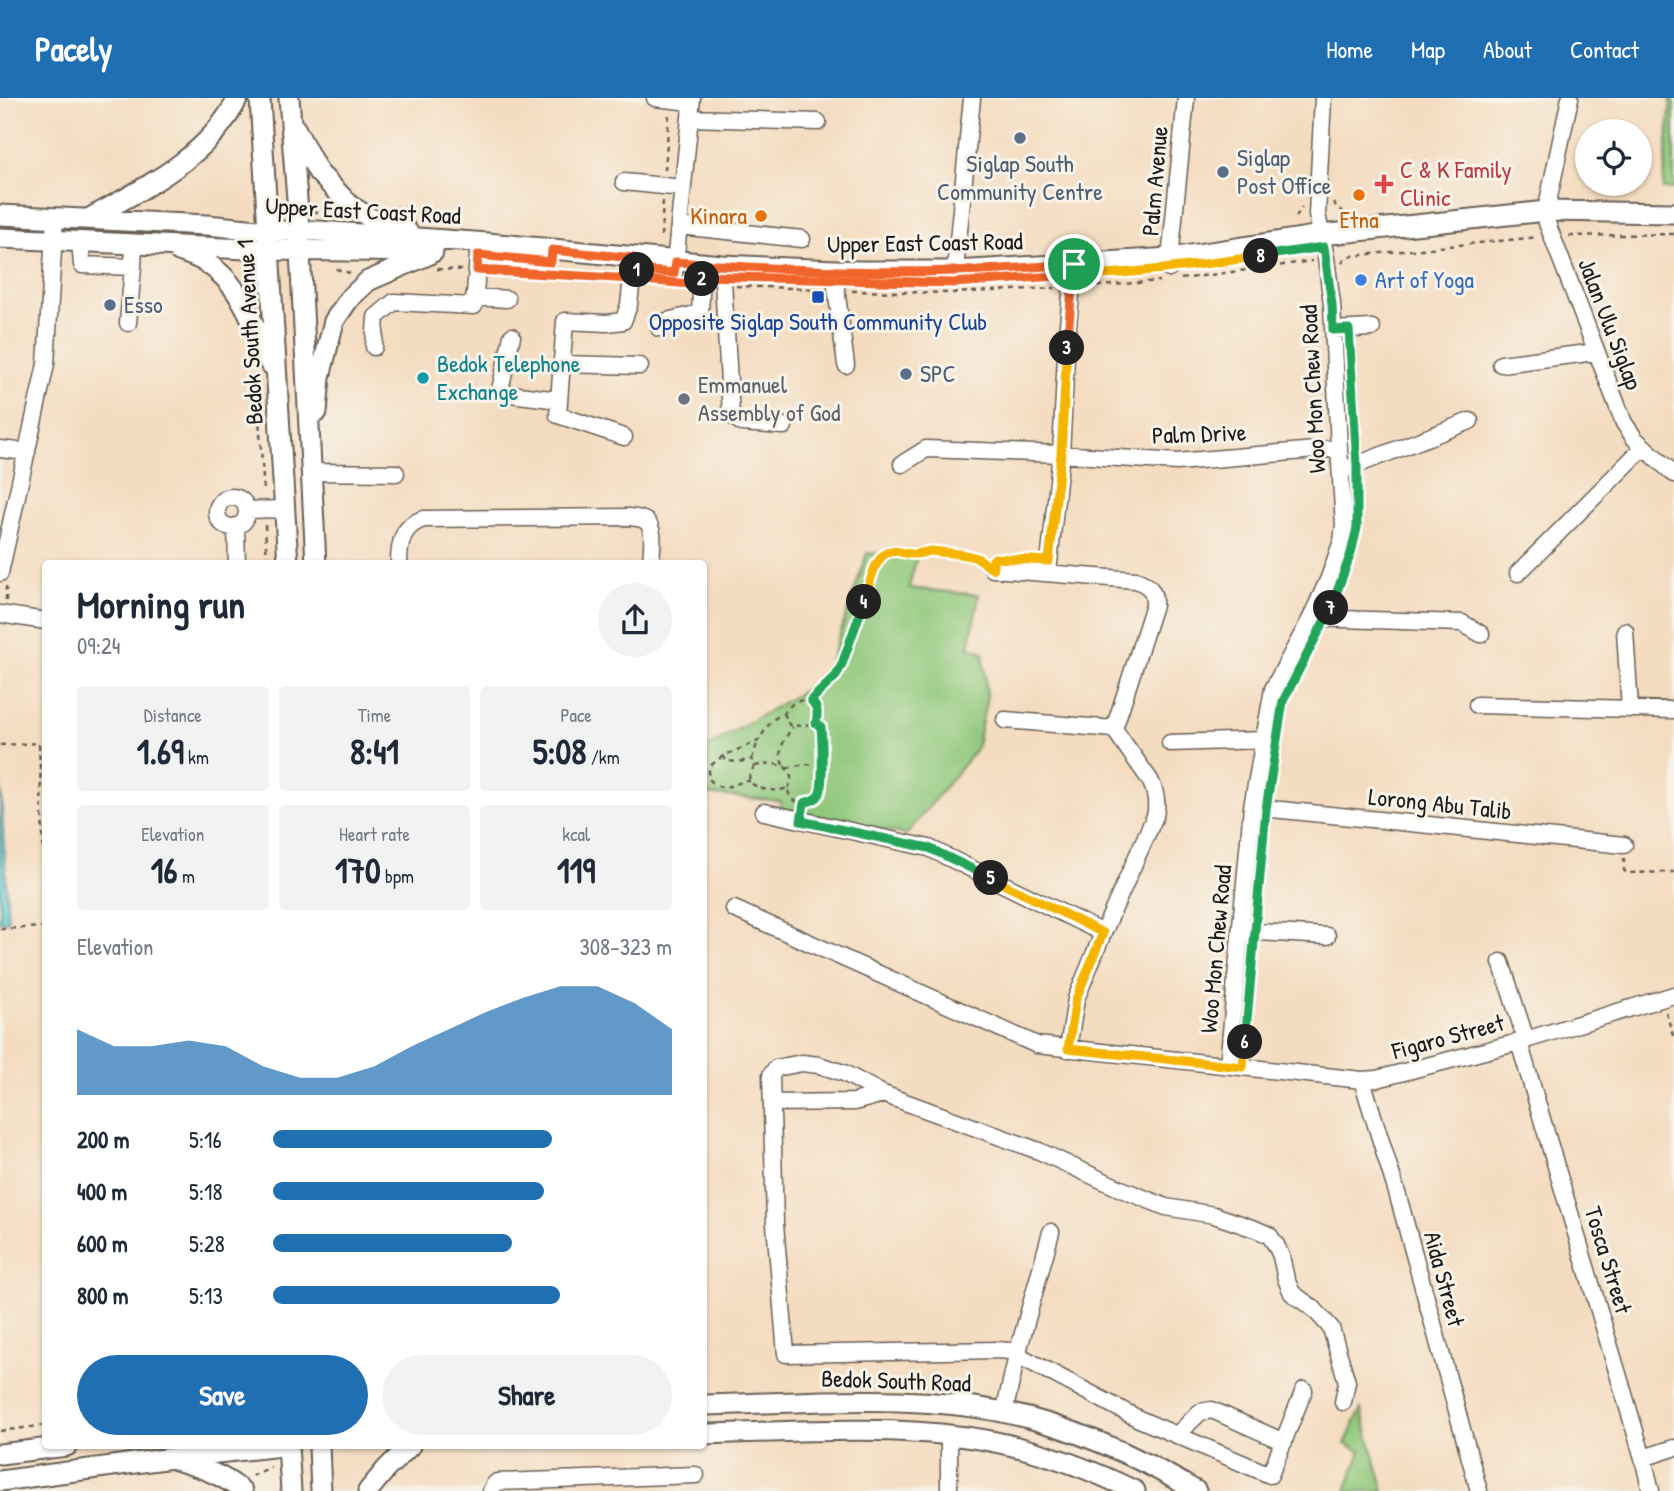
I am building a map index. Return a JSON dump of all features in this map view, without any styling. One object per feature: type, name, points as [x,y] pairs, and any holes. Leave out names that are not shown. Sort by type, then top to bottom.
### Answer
[{"type":"main road","points":[[88,219],[153,182],[198,151],[238,98]]},
{"type":"main road","name":"Bedok South Avenue 1","points":[[260,98],[288,560]]},
{"type":"main road","points":[[289,98],[316,560]]},
{"type":"main road","points":[[292,122],[318,172],[351,206],[372,219],[481,256]]},
{"type":"main road","name":"Upper East Coast Road","points":[[0,215],[207,225],[269,240],[299,251],[435,261],[481,256],[552,256],[633,269],[702,276],[722,271],[835,280],[953,283],[1171,272],[1319,247],[1674,213]]},
{"type":"main road","name":"Upper East Coast Road","points":[[1548,223],[1674,224]]},
{"type":"main road","name":"Upper East Coast Road","points":[[0,238],[163,244],[269,240],[298,231],[481,256]]},
{"type":"main road","points":[[163,244],[204,261],[228,281],[238,294],[276,378]]},
{"type":"main road","points":[[312,479],[320,377],[334,321],[349,299],[368,281],[435,261]]},
{"type":"main road","name":"Upper East Coast Road","points":[[672,272],[955,271],[1073,278]]},
{"type":"main road","name":"Bedok South Road","points":[[707,1405],[901,1401],[939,1403],[1004,1413],[1094,1440],[1171,1476],[1196,1491]]},
{"type":"main road","name":"Bedok South Road","points":[[707,1434],[899,1432],[950,1435],[1043,1454],[1079,1466],[1135,1491]]},
{"type":"main road","points":[[0,1454],[42,1449]]},
{"type":"main road","points":[[0,1481],[254,1449]]},
{"type":"main road","points":[[288,1449],[291,1491]]},
{"type":"main road","points":[[319,1449],[321,1491]]},
{"type":"main road","points":[[368,1491],[407,1449]]},
{"type":"main road","points":[[172,1458],[209,1471],[240,1489]]},
{"type":"street","points":[[655,98],[691,106],[818,122]]},
{"type":"street","points":[[955,271],[972,98]]},
{"type":"street","name":"Palm Avenue","points":[[1171,272],[1186,98]]},
{"type":"street","name":"Woo Mon Chew Road","points":[[734,909],[1037,1045],[1228,1065],[1252,807],[1273,689],[1329,578],[1342,541],[1344,525],[1333,330],[1329,284],[1319,247],[1317,214],[1323,98]]},
{"type":"street","points":[[1548,223],[1570,98]]},
{"type":"street","points":[[672,272],[691,106]]},
{"type":"street","points":[[624,182],[683,188]]},
{"type":"street","points":[[0,573],[46,365],[55,218]]},
{"type":"street","name":"Jalan Ulu Siglap","points":[[1548,223],[1624,423],[1635,439],[1674,474]]},
{"type":"street","points":[[679,226],[802,239]]},
{"type":"street","points":[[80,241],[82,265],[133,267]]},
{"type":"street","points":[[128,323],[134,243]]},
{"type":"street","points":[[374,347],[376,317],[394,302],[474,306],[481,256]]},
{"type":"street","points":[[624,437],[558,415],[565,321],[623,321],[629,305],[633,269]]},
{"type":"street","points":[[722,271],[731,415],[742,423],[784,426]]},
{"type":"street","points":[[659,328],[667,321],[699,313],[702,276]]},
{"type":"street","points":[[1048,572],[1061,454],[1067,335],[1073,278]]},
{"type":"street","points":[[835,280],[846,365]]},
{"type":"street","points":[[474,297],[507,299]]},
{"type":"street","points":[[1333,330],[1372,328]]},
{"type":"street","points":[[512,336],[500,390],[502,393],[559,400]]},
{"type":"street","points":[[1502,364],[1596,352]]},
{"type":"street","points":[[562,364],[640,366]]},
{"type":"street","points":[[1341,471],[1470,421]]},
{"type":"street","points":[[1518,573],[1643,447]]},
{"type":"street","name":"Palm Drive","points":[[902,464],[926,449],[1177,462],[1339,448]]},
{"type":"street","points":[[0,449],[27,452]]},
{"type":"street","points":[[312,479],[396,473]]},
{"type":"street","points":[[228,497],[238,498],[246,505],[247,510],[244,520],[231,527],[221,523],[216,513],[219,503],[228,497]]},
{"type":"street","points":[[247,510],[285,509]]},
{"type":"street","points":[[399,560],[402,537],[413,523],[424,519],[616,517],[640,518],[647,522],[652,534],[650,560]]},
{"type":"street","points":[[236,526],[237,560]]},
{"type":"street","points":[[993,569],[1136,579],[1151,588],[1154,605],[1114,729]]},
{"type":"street","points":[[0,614],[42,620]]},
{"type":"street","points":[[1311,618],[1462,623],[1481,634]]},
{"type":"street","points":[[1625,631],[1630,709]]},
{"type":"street","points":[[1477,705],[1674,710]]},
{"type":"street","points":[[1005,720],[1114,729]]},
{"type":"street","points":[[1068,1049],[1076,999],[1157,809],[1155,789],[1114,729]]},
{"type":"street","points":[[1170,743],[1264,740]]},
{"type":"street","name":"Lorong Abu Talib","points":[[1252,807],[1624,845]]},
{"type":"street","points":[[764,813],[929,848],[1103,933]]},
{"type":"street","points":[[1240,932],[1327,936]]},
{"type":"street","name":"Tosca Street","points":[[1500,962],[1651,1491]]},
{"type":"street","name":"Figaro Street","points":[[1228,1065],[1362,1080],[1377,1079],[1523,1041],[1668,997]]},
{"type":"street","points":[[1304,1390],[1270,1475],[1139,1419],[1010,1351],[786,1354],[775,1224],[771,1074],[776,1068],[802,1063],[844,1073],[883,1094],[1039,1151],[1166,1207],[1214,1215],[1269,1236],[1281,1256],[1292,1293],[1314,1309],[1331,1328],[1348,1382],[1343,1402]]},
{"type":"street","name":"Aida Street","points":[[1362,1080],[1398,1196],[1479,1491]]},
{"type":"street","points":[[772,1103],[854,1101],[883,1094]]},
{"type":"street","points":[[1004,1413],[1051,1232]]},
{"type":"street","points":[[1177,1435],[1200,1412],[1212,1410],[1283,1442]]},
{"type":"street","points":[[949,1491],[950,1435]]},
{"type":"street","points":[[1643,1458],[1674,1448]]},
{"type":"street","points":[[491,1491],[497,1482],[696,1475]]},
{"type":"path","points":[[1344,257],[1345,259],[1548,223],[1674,234]]},
{"type":"path","points":[[951,293],[1073,278],[1171,272],[1319,247]]},
{"type":"path","points":[[435,261],[481,256],[672,272]]},
{"type":"path","points":[[329,267],[368,281]]},
{"type":"path","points":[[256,372],[267,560]]},
{"type":"path","points":[[811,700],[836,676],[877,563],[886,553],[894,551],[914,555],[929,551],[973,557],[993,569]]},
{"type":"path","points":[[755,766],[752,759],[758,741],[772,720],[792,705],[804,699],[811,700],[818,713],[816,723]]},
{"type":"path","points":[[784,713],[789,725],[816,723],[821,727],[822,744],[818,796],[813,801],[797,802],[788,794],[788,788]]},
{"type":"path","points":[[758,741],[723,756],[710,766],[710,782],[724,788],[750,781],[766,790],[788,788],[792,778],[781,762],[781,748],[793,726]]},
{"type":"path","points":[[0,745],[38,743],[42,824]]},
{"type":"path","points":[[723,756],[726,761],[752,759]]},
{"type":"path","points":[[750,781],[749,772],[755,766],[771,764],[786,768],[821,762]]},
{"type":"path","points":[[801,821],[804,803]]},
{"type":"path","points":[[1624,845],[1626,873],[1674,872]]},
{"type":"path","points":[[0,929],[42,927]]},
{"type":"path","points":[[1668,997],[1674,1039]]},
{"type":"path","points":[[0,1431],[42,1426]]},
{"type":"path","points":[[240,1489],[259,1472],[280,1464],[281,1449]]},
{"type":"green space","points":[[1671,98],[1674,98],[1674,189],[1663,189]]},
{"type":"green space","points":[[867,553],[917,556],[909,588],[979,595],[969,647],[983,652],[987,697],[976,749],[906,835],[780,808],[781,801],[707,794],[707,747],[825,678]]},
{"type":"green space","points":[[1361,1409],[1384,1491],[1346,1491],[1361,1451],[1345,1444]]},
{"type":"water","points":[[0,771],[8,921],[0,922]]},
{"type":"place","name":"Siglap South Community Centre","points":[[1020,138]]},
{"type":"place","name":"Siglap Post Office","points":[[1223,172]]},
{"type":"place","name":"C & K Family Clinic","points":[[1384,184]]},
{"type":"place","name":"Etna","points":[[1359,195]]},
{"type":"place","name":"Kinara","points":[[761,216]]},
{"type":"place","name":"Art of Yoga","points":[[1361,280]]},
{"type":"place","name":"Opposite Siglap South Community Club","points":[[818,297]]},
{"type":"place","name":"Esso","points":[[110,305]]},
{"type":"place","name":"SPC","points":[[906,374]]},
{"type":"place","name":"Bedok Telephone Exchange","points":[[423,378]]},
{"type":"place","name":"Emmanuel Assembly of God","points":[[684,399]]},
{"type":"route","points":[[1074,264],[955,271],[860,271],[676,262],[674,273],[632,269],[632,279],[477,270],[478,255],[551,262],[552,250],[634,258],[632,269],[632,279],[702,285],[702,276],[953,283],[1073,275],[1061,454],[1049,561],[995,558],[993,569],[988,568],[980,559],[932,551],[914,555],[894,551],[879,559],[842,664],[836,676],[811,700],[818,713],[816,723],[821,727],[820,789],[813,801],[804,803],[801,821],[929,848],[1103,933],[1076,999],[1068,1049],[1243,1067],[1266,809],[1283,701],[1329,613],[1351,553],[1357,528],[1357,466],[1349,329],[1333,330],[1324,247],[1143,272],[1073,275],[1074,264]]}]
